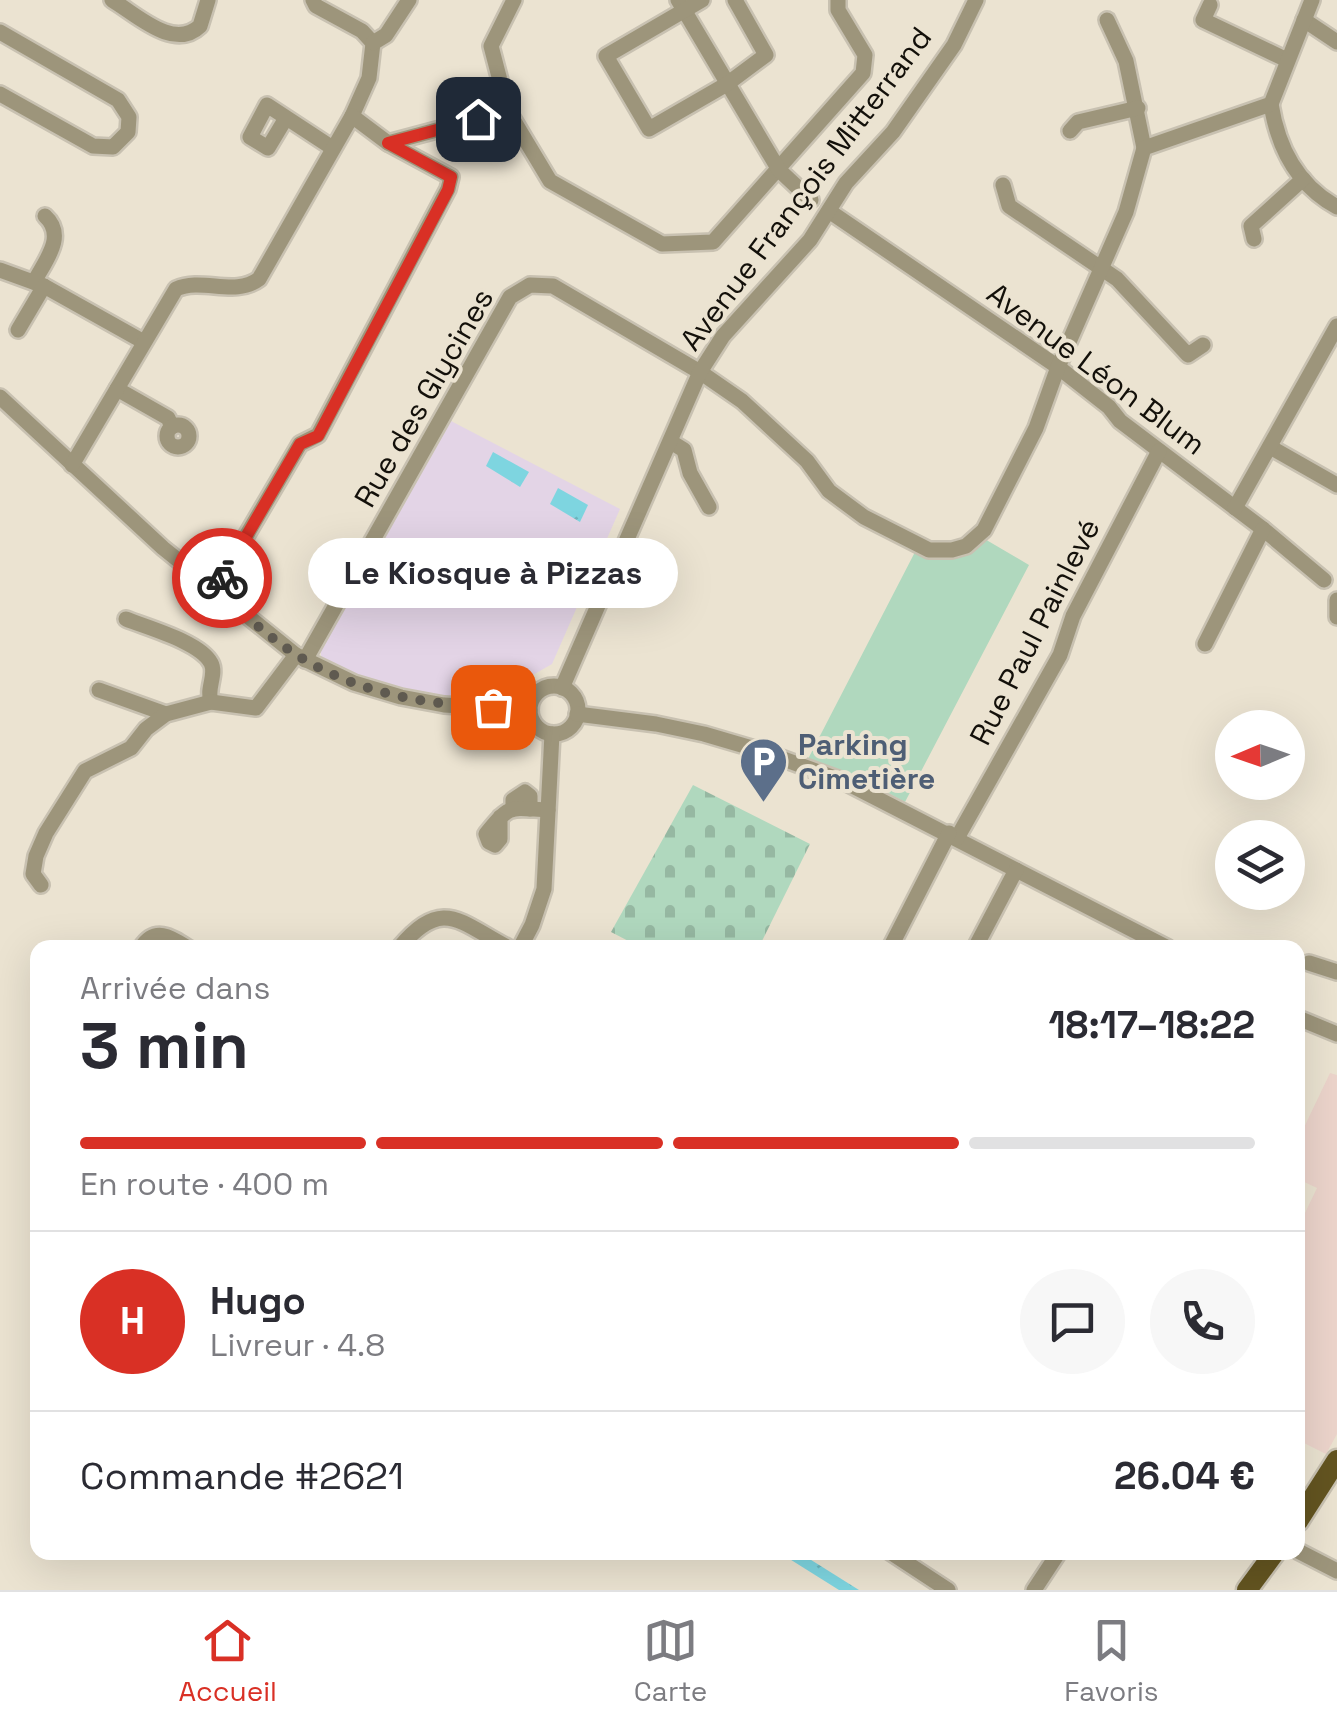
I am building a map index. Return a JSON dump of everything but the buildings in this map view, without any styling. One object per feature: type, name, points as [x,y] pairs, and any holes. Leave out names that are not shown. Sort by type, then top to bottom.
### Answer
[{"type":"main road","points":[[1305,1506],[1337,1460]]},
{"type":"main road","points":[[1253,1588],[1270,1560]]},
{"type":"street","points":[[112,0],[170,35],[182,37],[200,26],[208,0]]},
{"type":"street","points":[[72,465],[176,289],[189,284],[250,286],[259,279],[352,116],[369,78],[372,43],[362,31],[316,6],[314,0]]},
{"type":"street","points":[[372,43],[386,35],[409,0]]},
{"type":"street","points":[[514,0],[491,46],[508,111],[550,181],[662,244],[714,242],[863,73],[865,56],[838,10],[838,0]]},
{"type":"street","points":[[702,0],[681,6],[606,56],[649,128],[726,84],[766,55],[735,0]]},
{"type":"street","name":"Avenue François Mitterrand","points":[[562,688],[700,372],[723,336],[810,240],[846,183],[893,132],[944,59],[976,0]]},
{"type":"street","points":[[1312,0],[1271,104],[1274,125],[1288,162],[1321,198],[1337,207]]},
{"type":"street","points":[[1210,5],[1202,20],[1287,60]]},
{"type":"street","points":[[681,6],[779,170],[811,200]]},
{"type":"street","points":[[1058,367],[1126,212],[1144,148],[1126,61],[1107,20]]},
{"type":"street","points":[[1304,20],[1337,42]]},
{"type":"street","points":[[0,32],[118,100],[129,117],[128,132],[113,147],[93,146],[0,94]]},
{"type":"street","points":[[1144,148],[1271,104]]},
{"type":"street","points":[[1070,131],[1078,122],[1138,108]]},
{"type":"street","points":[[388,143],[508,111]]},
{"type":"street","points":[[214,589],[300,444],[318,436],[448,190],[451,177],[388,143],[352,116]]},
{"type":"street","points":[[286,118],[331,148]]},
{"type":"street","points":[[1254,239],[1251,226],[1303,179]]},
{"type":"street","points":[[1003,185],[1010,206],[1117,279],[1188,356],[1203,345]]},
{"type":"street","name":"Avenue Léon Blum","points":[[829,211],[1058,367],[1324,580]]},
{"type":"street","points":[[18,330],[55,239],[54,226],[46,216]]},
{"type":"street","points":[[0,270],[39,284],[144,342]]},
{"type":"street","name":"Rue des Glycines","points":[[211,702],[256,708],[301,658],[510,297],[530,285],[554,286],[700,372],[742,401],[807,461],[829,491],[864,517],[917,546],[939,551],[966,546],[984,530],[1036,428],[1058,367]]},
{"type":"street","points":[[1235,508],[1337,326]]},
{"type":"street","points":[[117,389],[168,418],[172,427]]},
{"type":"street","points":[[0,397],[163,548],[301,658],[354,683],[401,697],[444,705],[530,710]]},
{"type":"street","points":[[671,442],[684,450],[690,473],[709,507]]},
{"type":"street","points":[[1270,446],[1337,485]]},
{"type":"street","name":"Rue Paul Painlevé","points":[[894,940],[1060,655],[1072,616],[1159,451]]},
{"type":"street","points":[[1204,644],[1263,529]]},
{"type":"street","points":[[1337,600],[1337,617]]},
{"type":"street","points":[[40,885],[33,874],[36,856],[78,778],[97,764],[126,752],[154,721],[166,714],[211,702],[210,660],[183,642],[126,620]]},
{"type":"street","points":[[562,688],[574,698],[577,714],[568,730],[552,734],[536,727],[530,710],[541,690],[562,688]]},
{"type":"street","points":[[99,690],[166,714]]},
{"type":"street","points":[[577,714],[656,724],[762,751],[861,788],[1152,940]]},
{"type":"street","points":[[524,940],[542,902],[552,734]]},
{"type":"street","points":[[506,813],[513,800],[525,792],[530,796],[530,809],[548,810]]},
{"type":"street","points":[[984,940],[1016,870]]},
{"type":"street","points":[[408,940],[438,916],[458,920],[494,940]]},
{"type":"street","points":[[146,940],[156,934],[175,940]]},
{"type":"street","points":[[1309,963],[1337,972]]},
{"type":"street","points":[[1305,1021],[1337,1034]]},
{"type":"street","points":[[1305,1554],[1337,1571]]},
{"type":"street","points":[[902,1560],[948,1590]]},
{"type":"street","points":[[1034,1590],[1053,1560]]},
{"type":"shaded area","points":[[451,421],[620,509],[552,664],[510,688],[509,702],[414,694],[375,683],[328,663],[321,656],[320,644]]},
{"type":"shaded area","points":[[1330,1073],[1337,1075],[1337,1434],[1326,1454],[1305,1444],[1305,1213],[1317,1188],[1305,1182],[1305,1125]]},
{"type":"green space","points":[[983,538],[1029,565],[905,802],[808,759],[915,552],[936,556]]},
{"type":"green space","points":[[693,785],[810,844],[762,940],[626,940],[611,932]]},
{"type":"water","points":[[493,452],[529,472],[520,487],[486,466]]},
{"type":"water","points":[[558,488],[588,505],[580,522],[550,504]]},
{"type":"water","points":[[791,1560],[811,1560],[859,1590],[839,1590]]},
{"type":"way so far","points":[[222,578],[214,589],[296,655],[324,670],[401,697],[444,705],[493,707]]},
{"type":"place","name":"Le Kiosque à Pizzas","points":[[493,707]]},
{"type":"place","name":"Parking Cimetière","points":[[763,804]]},
{"type":"route","points":[[222,578],[300,444],[318,436],[448,190],[451,177],[388,143],[478,119]]}]
